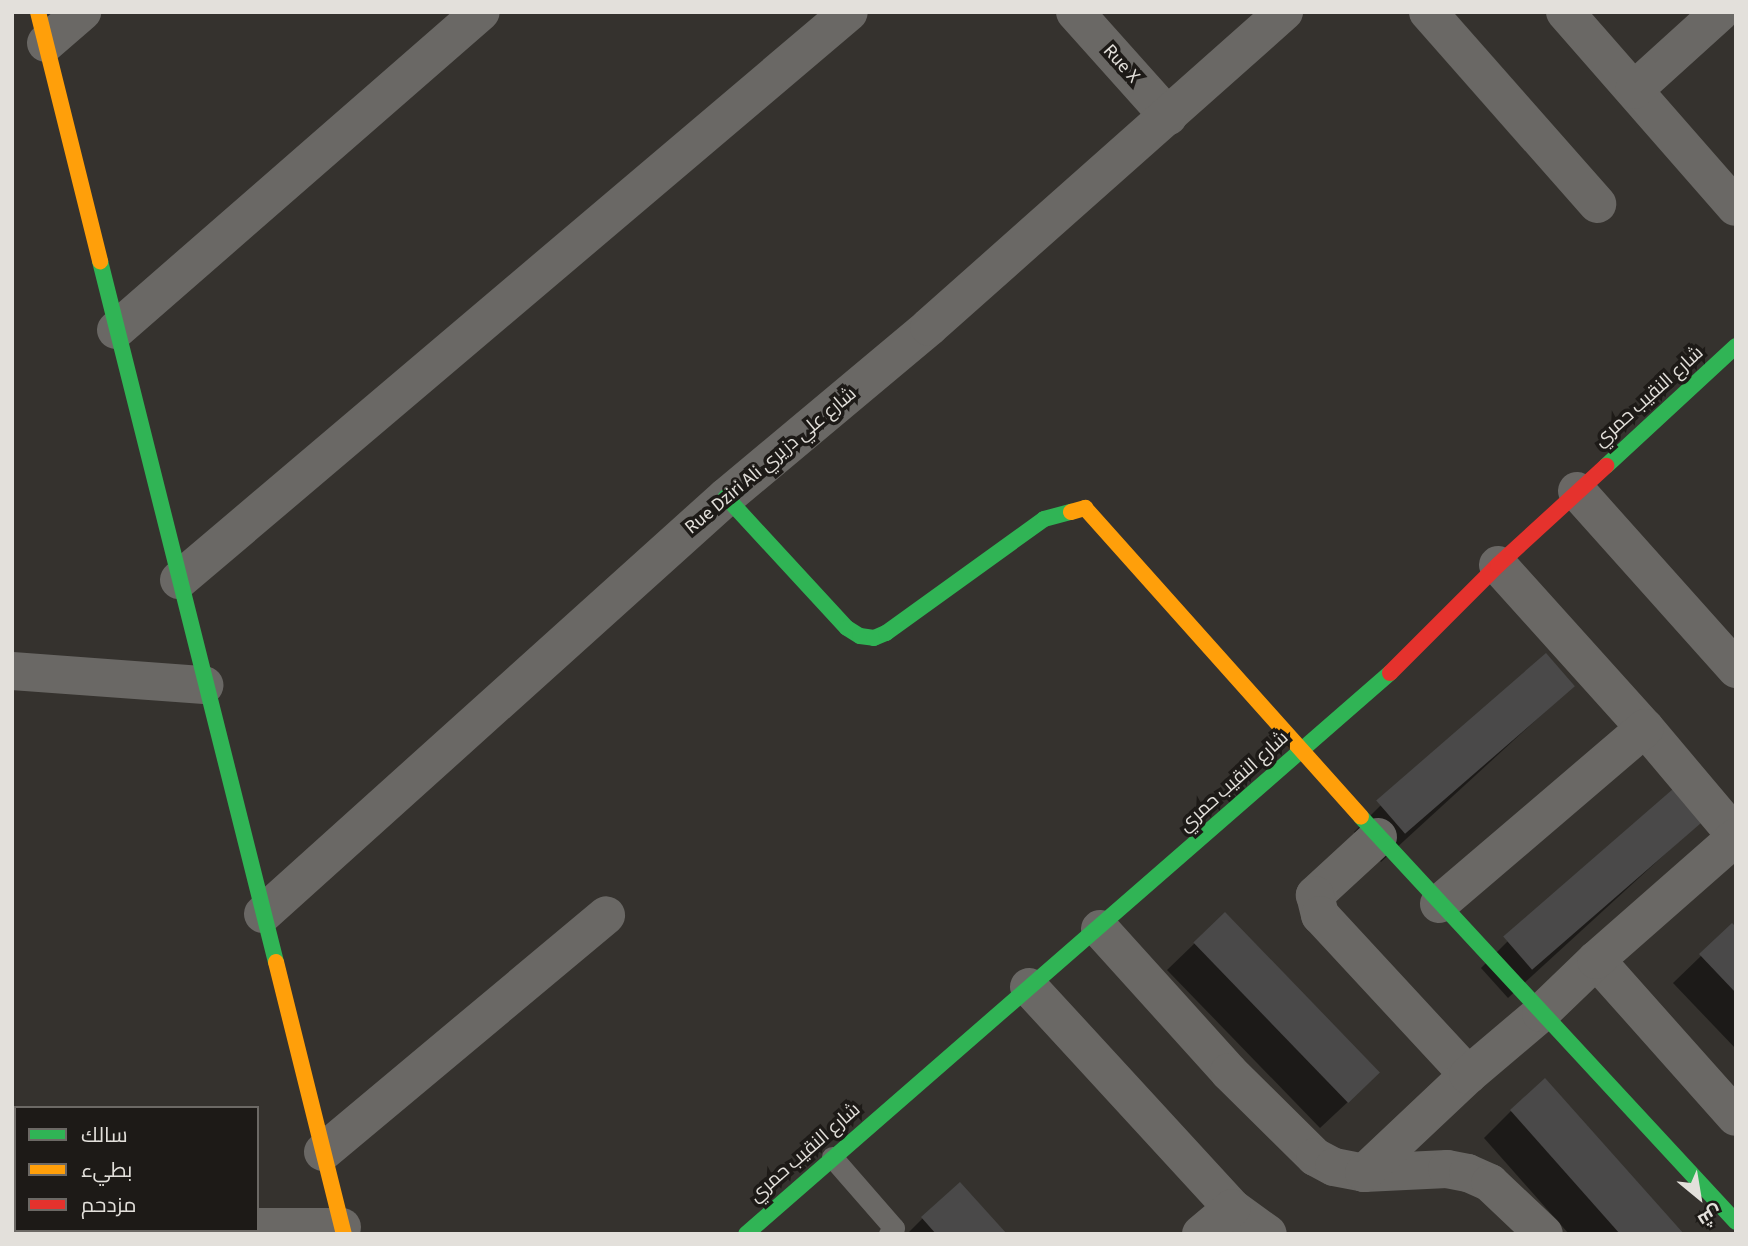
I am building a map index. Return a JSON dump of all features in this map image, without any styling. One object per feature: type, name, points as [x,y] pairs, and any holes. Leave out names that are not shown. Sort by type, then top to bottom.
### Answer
[{"type":"street","points":[[82,12],[42,28],[204,685],[343,1230],[259,1227]]},
{"type":"street","points":[[116,330],[481,12]]},
{"type":"street","points":[[178,580],[849,12]]},
{"type":"street","name":"Rue X","points":[[1075,12],[1168,116]]},
{"type":"street","name":"Rue Dziri Ali شارع علي دزيري","points":[[263,914],[726,498],[929,327],[1284,12]]},
{"type":"street","points":[[1428,12],[1597,204]]},
{"type":"street","points":[[1565,12],[1736,207]]},
{"type":"street","points":[[1634,90],[1720,12]]},
{"type":"street","name":"شارع النقيب حمري","points":[[746,1234],[1381,683],[1498,565],[1736,346]]},
{"type":"street","points":[[1577,491],[1736,668]]},
{"type":"street","points":[[726,498],[847,628],[860,636],[874,638],[886,633],[1044,519],[1085,508],[1439,904],[1736,1222]]},
{"type":"street","points":[[1364,1173],[1468,1074],[1541,1013],[1595,960],[1736,837],[1645,728],[1498,565]]},
{"type":"street","points":[[12,671],[204,685]]},
{"type":"street","points":[[1439,904],[1645,728]]},
{"type":"street","points":[[1378,837],[1315,895],[1320,915],[1468,1074]]},
{"type":"street","points":[[323,1152],[606,915]]},
{"type":"street","points":[[1100,929],[1229,1072],[1315,1157],[1334,1167],[1364,1173],[1447,1169],[1468,1173],[1490,1183],[1544,1234]]},
{"type":"street","points":[[1595,960],[1736,1118]]},
{"type":"street","points":[[1029,987],[1232,1208],[1268,1234]]},
{"type":"street","points":[[1201,1234],[1232,1208]]},
{"type":"lane","points":[[832,1157],[894,1232]]},
{"type":"building","points":[[1546,653],[1575,686],[1405,834],[1376,801]]},
{"type":"building","points":[[1673,789],[1702,822],[1532,970],[1503,937]]},
{"type":"building","points":[[1225,912],[1380,1072],[1348,1103],[1193,943]]},
{"type":"building","points":[[1732,923],[1736,927],[1736,993],[1699,954]]},
{"type":"building","points":[[1545,1078],[1684,1234],[1620,1234],[1510,1110]]},
{"type":"building","points":[[960,1182],[1007,1234],[936,1234],[921,1217]]},
{"type":"traffic: fast","points":[[100,261],[276,962]]},
{"type":"traffic: fast","points":[[1606,466],[1736,346]]},
{"type":"traffic: fast","points":[[726,497],[847,628],[860,636],[874,638],[886,633],[1044,519],[1071,512]]},
{"type":"traffic: fast","points":[[746,1234],[1390,673]]},
{"type":"traffic: fast","points":[[1361,817],[1736,1222]]},
{"type":"traffic: slow","points":[[38,12],[100,261]]},
{"type":"traffic: slow","points":[[1071,512],[1085,508],[1361,817]]},
{"type":"traffic: slow","points":[[276,962],[344,1234]]},
{"type":"traffic: jam","points":[[1390,673],[1498,565],[1606,466]]}]
